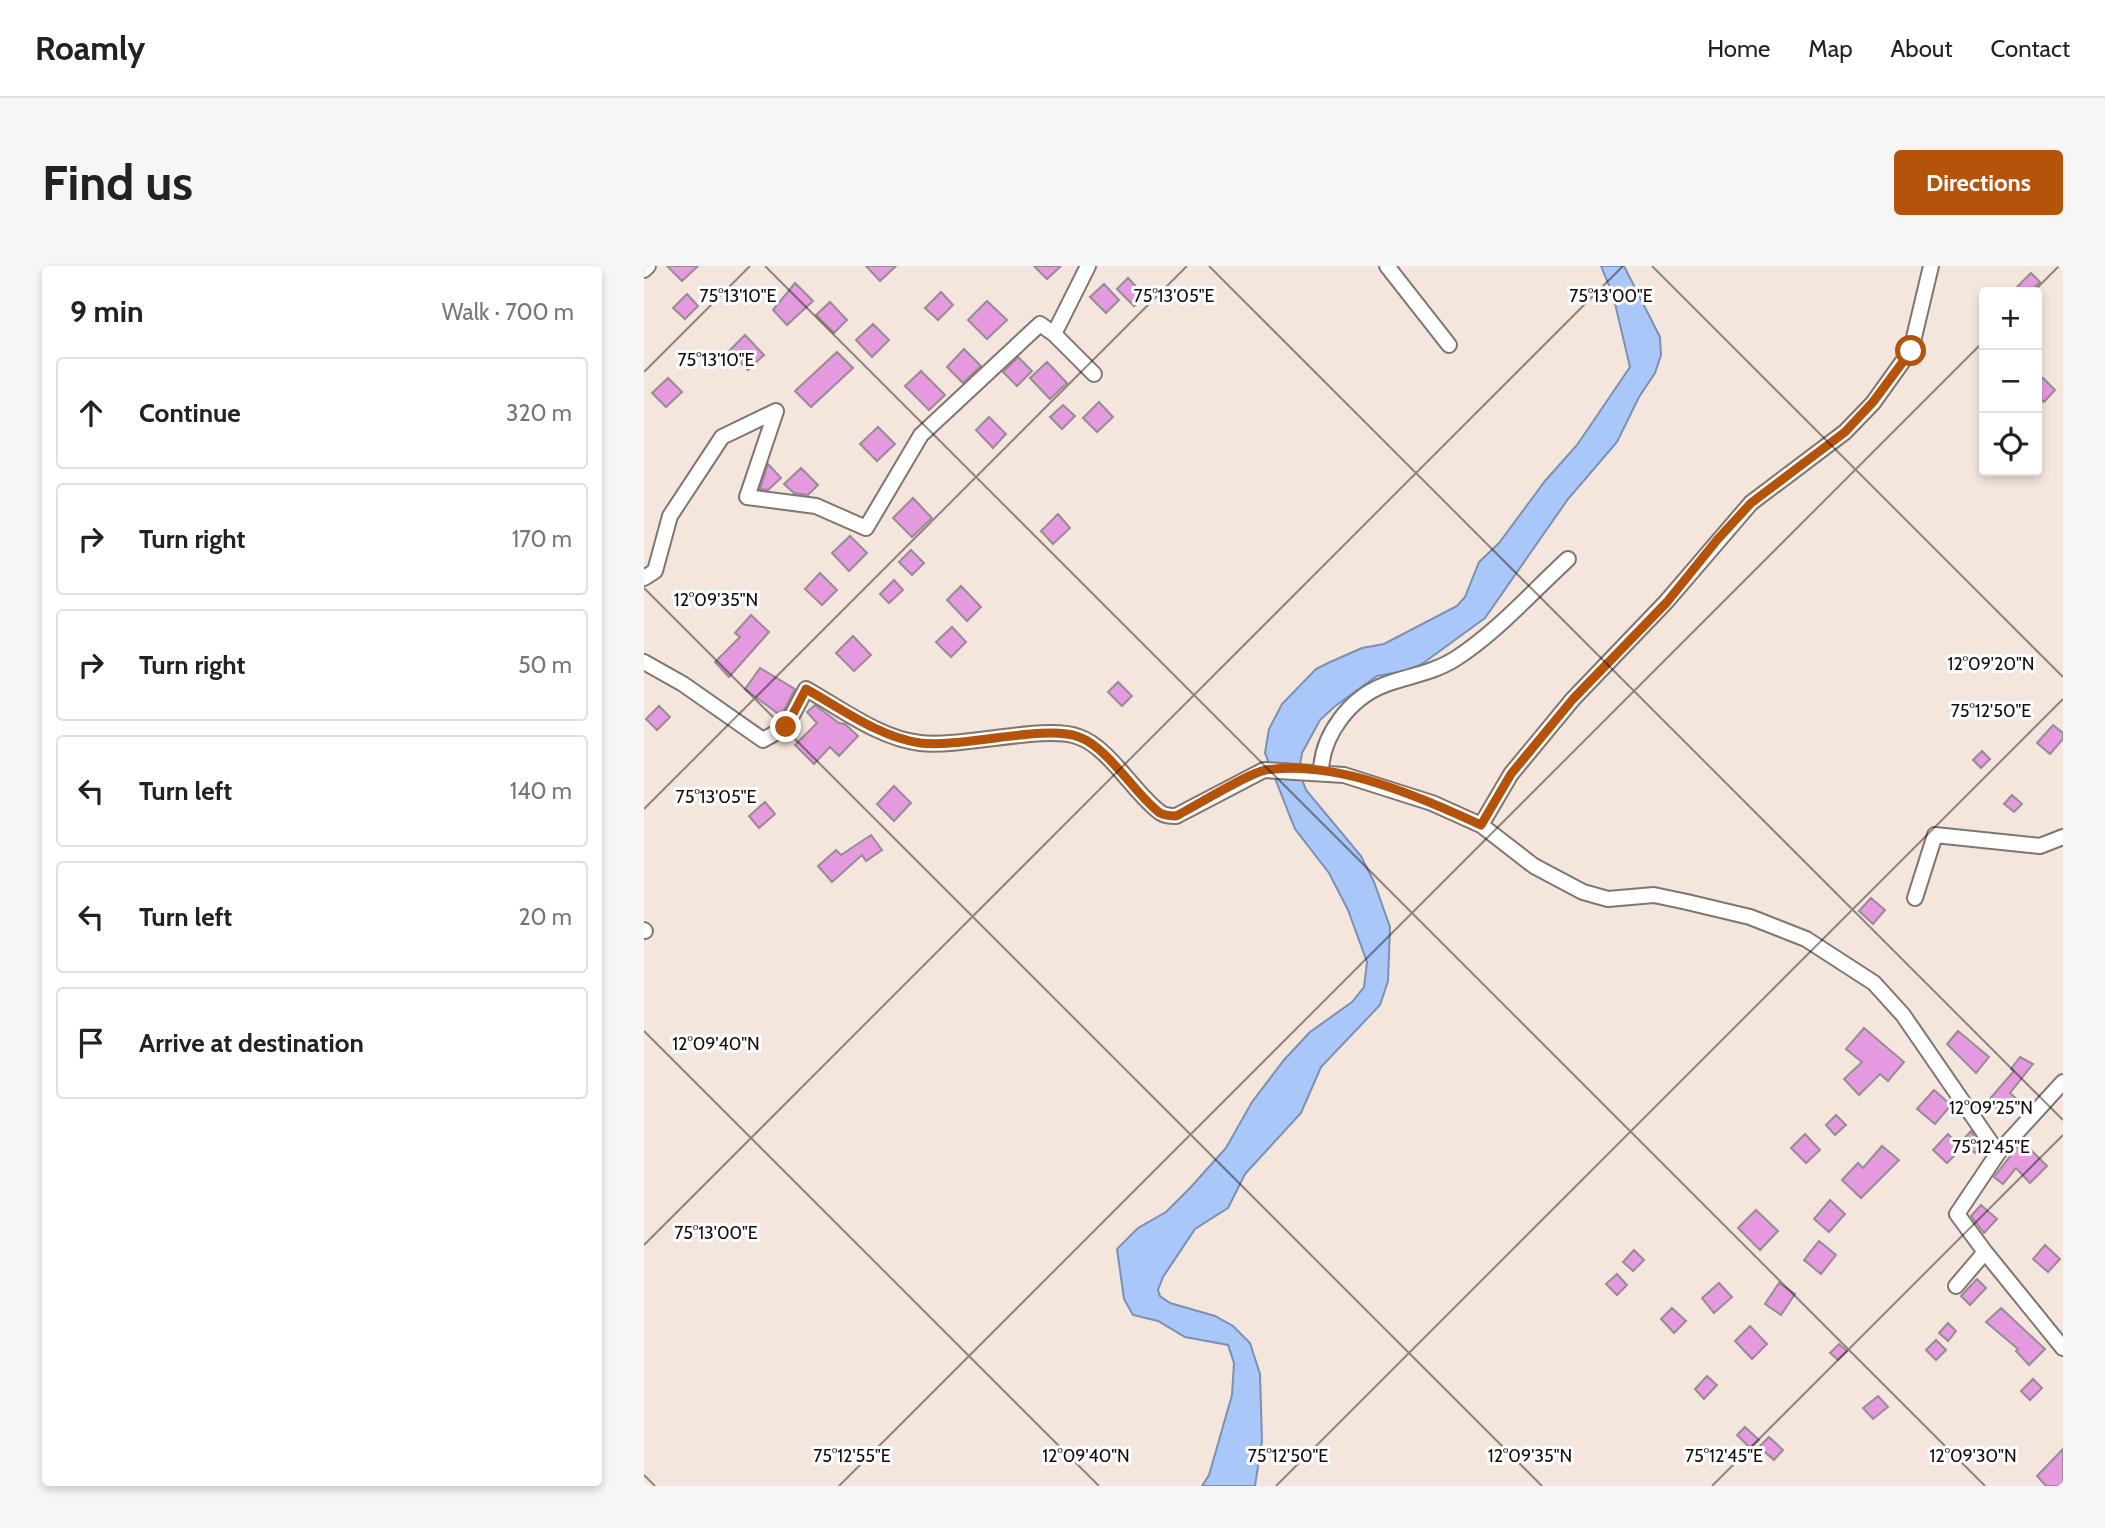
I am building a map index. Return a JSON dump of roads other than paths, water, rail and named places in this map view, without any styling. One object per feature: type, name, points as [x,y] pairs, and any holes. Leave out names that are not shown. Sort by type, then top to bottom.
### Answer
[{"type":"street","points":[[644,270],[648,266]]},
{"type":"street","points":[[1054,334],[1088,266]]},
{"type":"street","points":[[1387,266],[1449,345]]},
{"type":"street","points":[[1481,825],[1511,774],[1573,699],[1667,602],[1742,512],[1785,475],[1845,432],[1892,379],[1911,351],[1931,266]]},
{"type":"street","points":[[644,578],[655,571],[670,516],[722,437],[776,411],[747,497],[816,506],[866,528],[920,435],[1040,324],[1054,334],[1094,374]]},
{"type":"street","points":[[1315,771],[1328,735],[1361,699],[1384,685],[1412,679],[1453,660],[1567,559]]},
{"type":"street","points":[[644,662],[683,684],[763,740],[786,727],[806,689],[890,737],[922,743],[988,741],[1057,733],[1081,737],[1122,771],[1161,814],[1176,816],[1264,770],[1315,771],[1344,775],[1432,803],[1481,825],[1534,866],[1583,892],[1608,899],[1654,895],[1750,917],[1806,939],[1874,983],[1903,1015],[1998,1153]]},
{"type":"street","points":[[1915,898],[1935,835],[2040,846],[2063,837]]},
{"type":"street","points":[[2063,1082],[1998,1153],[1957,1214],[2063,1348]]},
{"type":"street","points":[[1956,1286],[1985,1251]]},
{"type":"water","points":[[1601,266],[1624,266],[1660,337],[1661,355],[1655,373],[1639,397],[1617,442],[1568,499],[1485,618],[1422,664],[1410,670],[1377,676],[1334,707],[1320,720],[1302,753],[1299,771],[1306,790],[1361,856],[1374,882],[1390,927],[1388,981],[1380,1005],[1321,1067],[1301,1113],[1245,1174],[1228,1208],[1195,1229],[1163,1277],[1158,1290],[1160,1296],[1170,1303],[1215,1316],[1233,1326],[1250,1343],[1260,1374],[1262,1441],[1255,1486],[1202,1486],[1209,1475],[1232,1395],[1234,1363],[1228,1345],[1185,1337],[1158,1321],[1133,1315],[1124,1299],[1117,1249],[1138,1228],[1166,1212],[1226,1148],[1252,1102],[1284,1060],[1310,1032],[1352,1002],[1364,987],[1367,962],[1348,910],[1329,873],[1295,829],[1265,753],[1269,729],[1282,704],[1316,669],[1362,648],[1384,644],[1457,606],[1465,597],[1479,562],[1499,543],[1545,481],[1577,445],[1630,367],[1613,295]]}]
